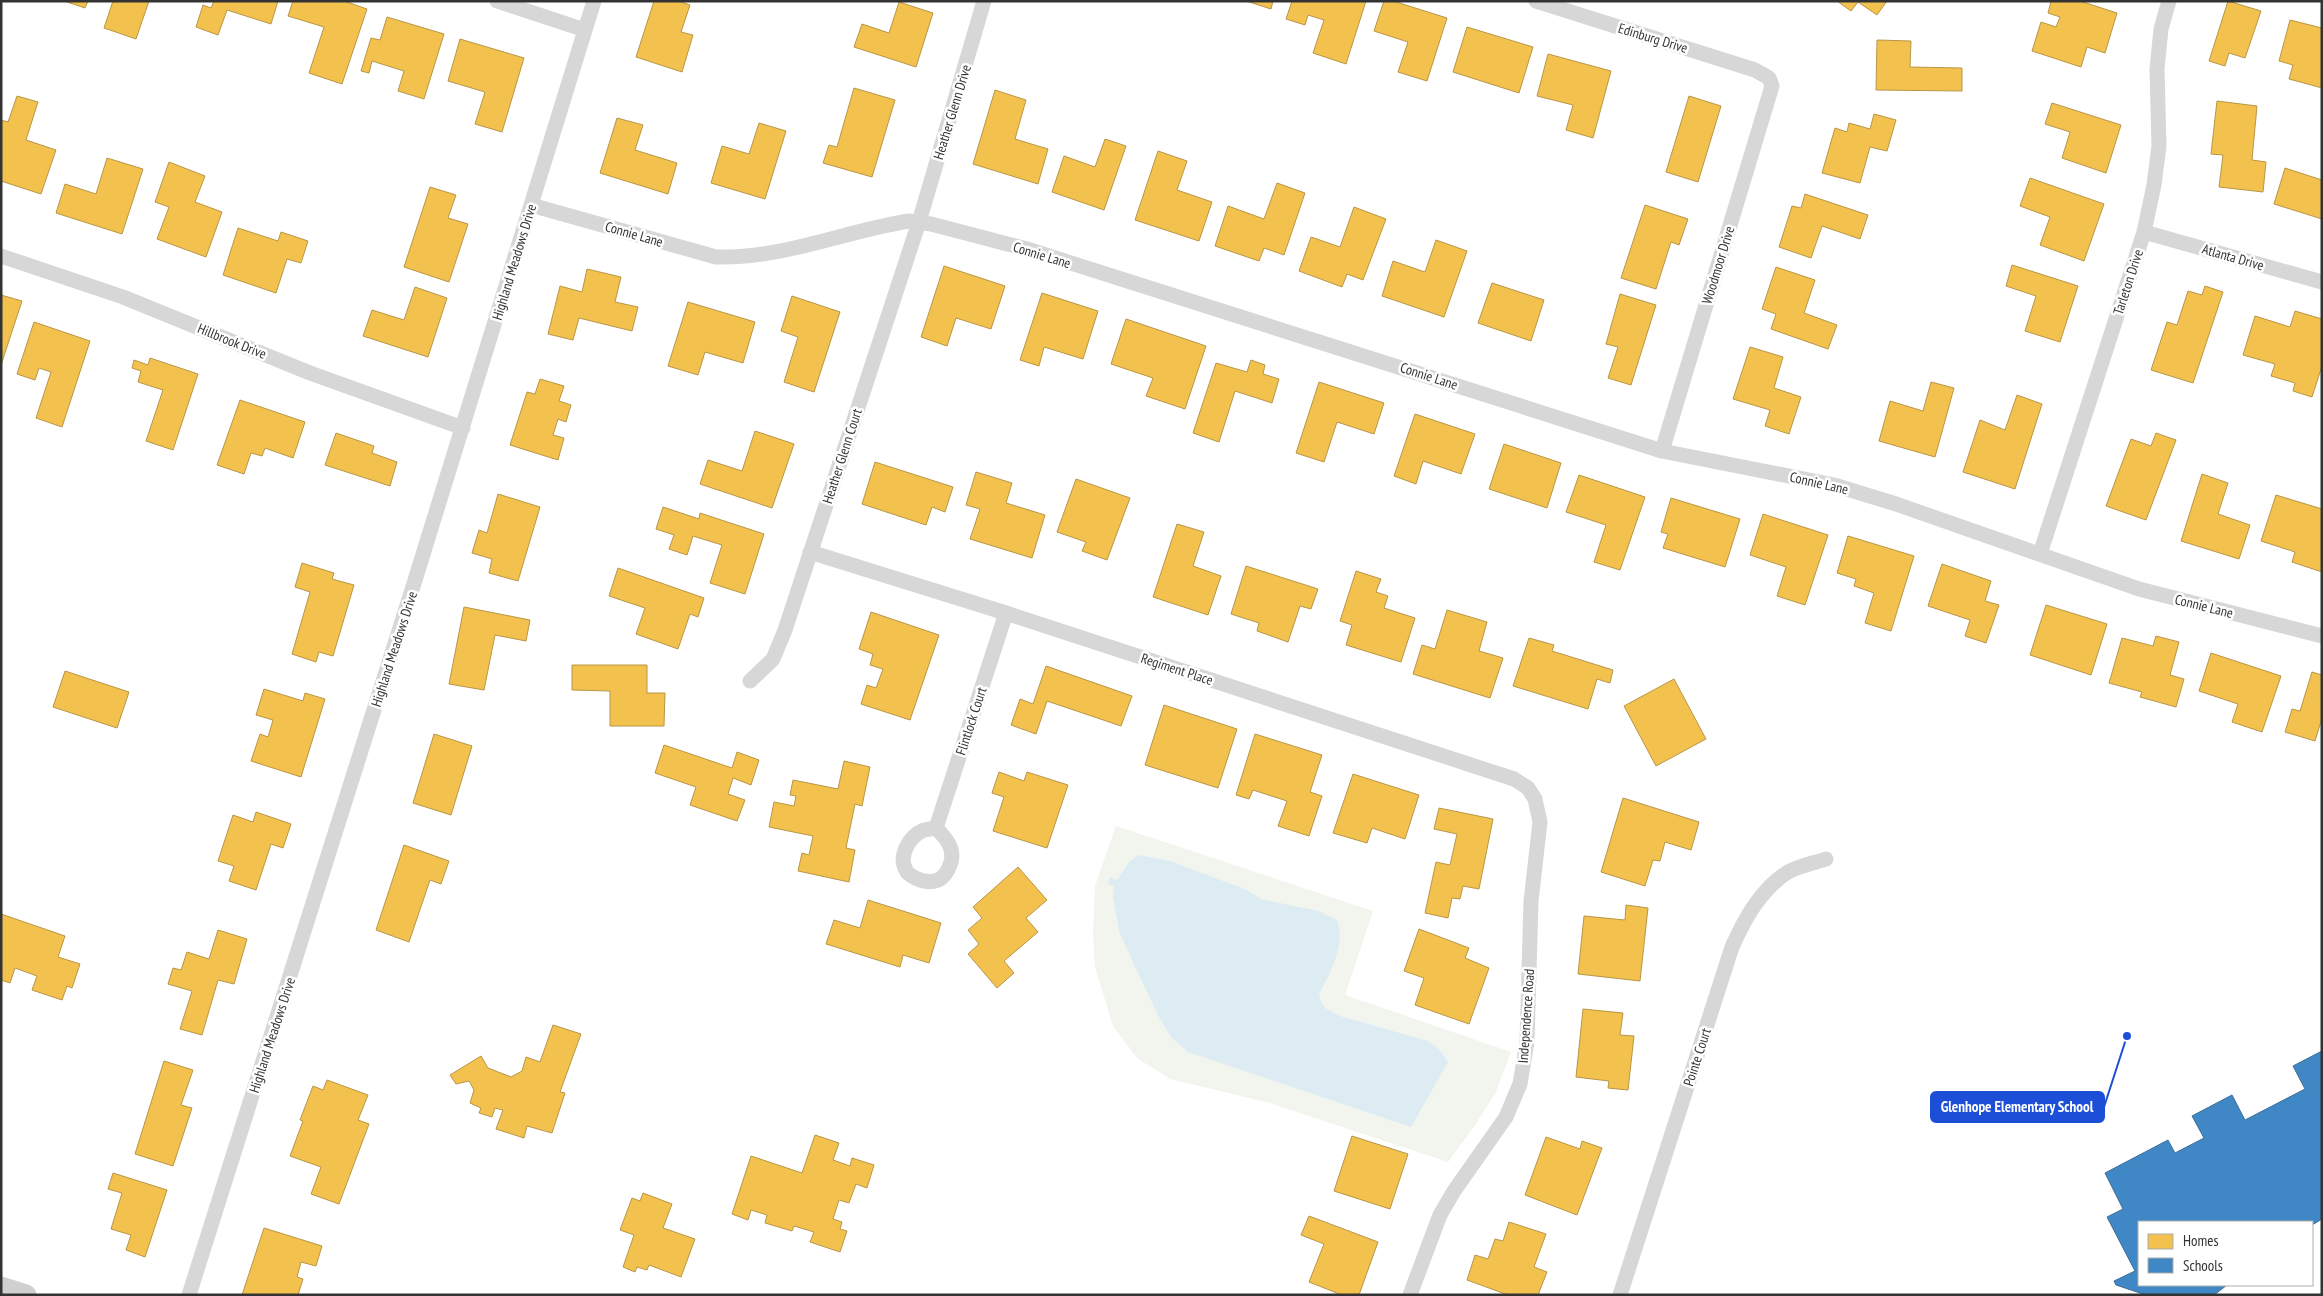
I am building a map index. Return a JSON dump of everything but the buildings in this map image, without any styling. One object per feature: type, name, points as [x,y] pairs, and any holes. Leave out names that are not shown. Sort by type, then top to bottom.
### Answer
[{"type":"main road","points":[[1,1287],[26,1295]]},
{"type":"street","points":[[497,1],[585,30]]},
{"type":"street","name":"Highland Meadows Drive","points":[[189,1295],[463,428],[594,1]]},
{"type":"street","name":"Heather Glenn Drive","points":[[919,222],[984,1]]},
{"type":"street","name":"Edinburg Drive","points":[[1536,1],[1755,70],[1769,78]]},
{"type":"street","name":"Tarleton Drive","points":[[2040,554],[2144,232],[2154,185],[2159,146],[2157,69],[2161,29],[2169,1]]},
{"type":"street","name":"Woodmoor Drive","points":[[1662,451],[1772,86],[1769,78]]},
{"type":"street","name":"Connie Lane","points":[[531,205],[716,256],[741,258],[887,224],[909,221],[919,222],[1027,249],[1662,451],[1834,485],[1896,504],[2139,589],[2322,636]]},
{"type":"street","name":"Heather Glenn Court","points":[[750,681],[773,658],[785,630],[919,222]]},
{"type":"street","name":"Atlanta Drive","points":[[2144,232],[2322,282]]},
{"type":"street","name":"Hillbrook Drive","points":[[1,256],[123,297],[310,373],[463,428]]},
{"type":"street","name":"Regiment Place","points":[[810,552],[1006,613],[1514,779],[1528,788],[1535,799]]},
{"type":"street","name":"Flintlock Court","points":[[936,828],[1006,613]]},
{"type":"street","name":"Independence Road","points":[[1410,1295],[1440,1215],[1454,1191],[1506,1117],[1520,1084],[1527,1042],[1531,901],[1540,822],[1535,799]]},
{"type":"street","name":"Pointe Court","points":[[1620,1295],[1732,947],[1744,921],[1763,893],[1789,872],[1826,858]]},
{"type":"shaded area","points":[[1116,826],[1373,911],[1345,995],[1511,1052],[1496,1092],[1448,1162],[1270,1103],[1170,1079],[1137,1058],[1113,1026],[1095,967],[1093,934],[1095,886]]},
{"type":"shaded area","points":[[1138,855],[1170,861],[1247,890],[1261,899],[1318,911],[1337,920],[1340,939],[1336,958],[1319,994],[1325,1008],[1340,1016],[1428,1041],[1439,1049],[1448,1062],[1411,1127],[1188,1052],[1171,1037],[1159,1017],[1119,931],[1113,896],[1114,886],[1108,884],[1110,877],[1117,880],[1130,861]]},
{"type":"place","name":"Glenhope Elementary School","points":[[2127,1036]]}]
